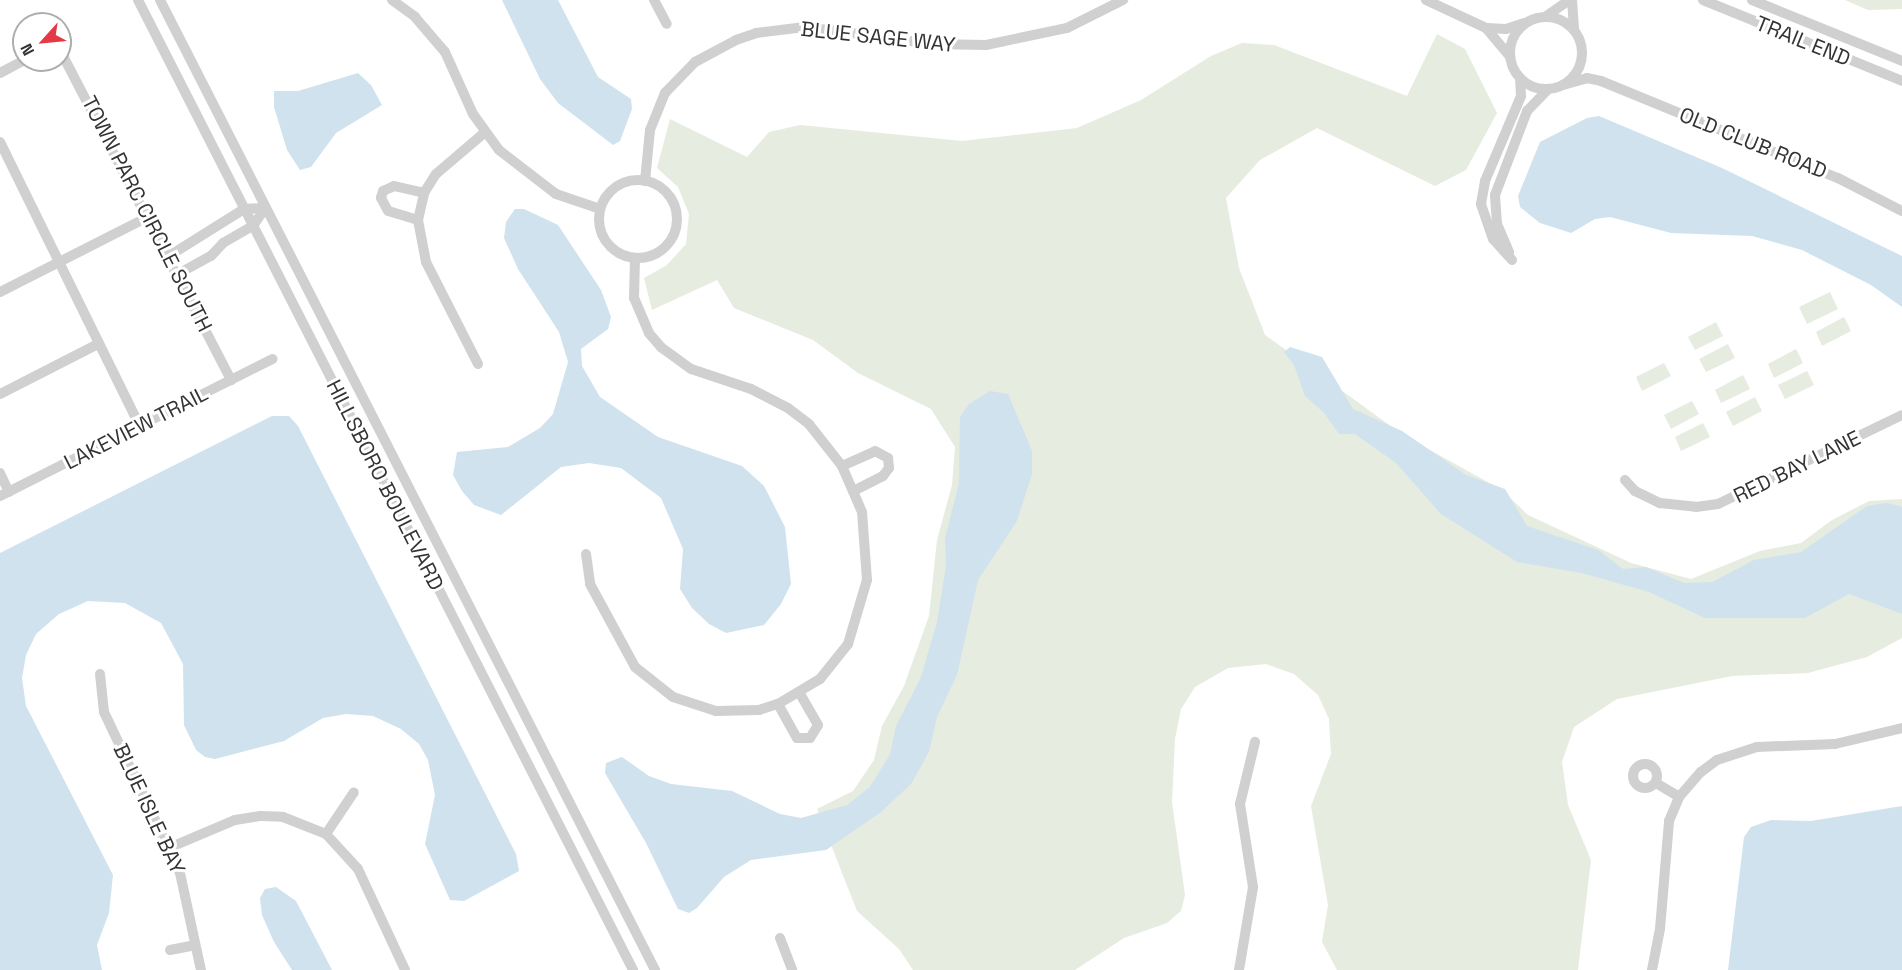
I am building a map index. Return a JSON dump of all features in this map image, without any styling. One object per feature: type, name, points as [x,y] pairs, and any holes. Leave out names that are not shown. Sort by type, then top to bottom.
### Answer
[{"type":"street","name":"HILLSBORO BOULEVARD","points":[[138,0],[633,970]]},
{"type":"street","name":"HILLSBORO BOULEVARD","points":[[160,0],[655,970]]},
{"type":"street","points":[[392,0],[415,17],[445,52],[484,133],[537,183],[572,201],[600,209]]},
{"type":"street","points":[[654,0],[667,24]]},
{"type":"street","name":"BLUE SAGE WAY","points":[[645,180],[650,130],[665,93],[695,62],[736,40],[756,33],[805,27],[933,44],[986,45],[1067,28],[1123,0]]},
{"type":"street","points":[[1426,0],[1486,28],[1506,29],[1544,17],[1570,0],[1574,30],[1582,52],[1601,81]]},
{"type":"street","name":"TRAIL END","points":[[1703,0],[1902,81]]},
{"type":"street","name":"TRAIL END","points":[[1752,0],[1902,61]]},
{"type":"street","points":[[1544,17],[1561,20],[1574,30]]},
{"type":"street","points":[[1510,57],[1516,34],[1528,22]]},
{"type":"street","points":[[1486,28],[1510,57],[1520,78],[1521,96],[1485,181],[1481,204],[1493,239],[1512,260],[1497,224],[1495,195],[1527,111],[1548,89]]},
{"type":"street","points":[[1520,78],[1533,87],[1548,89],[1563,85],[1579,68],[1582,52]]},
{"type":"street","name":"TOWN PARC CIRCLE SOUTH","points":[[72,72],[169,256],[231,380]]},
{"type":"street","name":"OLD CLUB ROAD","points":[[1563,85],[1587,78],[1601,81],[1838,178],[1902,211]]},
{"type":"street","points":[[478,364],[426,262],[418,220],[424,193],[449,160],[484,133]]},
{"type":"street","points":[[0,142],[140,426]]},
{"type":"street","points":[[645,180],[669,196],[676,225],[662,249],[635,258],[609,244],[600,227],[600,209],[618,185],[645,180]]},
{"type":"street","points":[[418,220],[388,211],[381,198],[383,191],[394,186],[424,193]]},
{"type":"street","points":[[169,256],[190,245],[244,209],[265,208]]},
{"type":"street","points":[[178,274],[199,263],[223,243],[253,226],[265,208]]},
{"type":"street","points":[[0,291],[148,216]]},
{"type":"street","points":[[190,245],[199,263]]},
{"type":"street","points":[[586,554],[590,584],[623,650],[653,685],[673,697],[716,711],[759,710],[801,694],[836,663],[848,644],[863,601],[866,536],[855,490],[842,466],[809,424],[788,408],[751,389],[691,369],[661,347],[649,333],[634,298],[635,258]]},
{"type":"street","points":[[0,394],[98,344]]},
{"type":"street","name":"LAKEVIEW TRAIL","points":[[5,494],[272,359]]},
{"type":"street","name":"RED BAY LANE","points":[[1625,480],[1635,491],[1660,503],[1696,507],[1718,504],[1902,415]]},
{"type":"street","points":[[842,466],[875,451],[888,458],[889,468],[883,477],[855,490]]},
{"type":"street","points":[[0,474],[5,494]]},
{"type":"street","name":"BLUE ISLE BAY","points":[[100,674],[104,712],[171,847],[201,970]]},
{"type":"street","points":[[778,704],[797,738],[810,738],[818,725],[801,694]]},
{"type":"street","points":[[1652,970],[1660,928],[1664,842],[1679,797],[1701,772],[1737,752],[1757,747],[1835,744],[1902,728]]},
{"type":"street","points":[[1239,970],[1252,886],[1240,804],[1255,742]]},
{"type":"street","points":[[1656,783],[1679,797]]},
{"type":"street","points":[[326,834],[354,792]]},
{"type":"street","points":[[171,847],[236,820],[260,816],[283,817],[326,834],[358,869],[405,970]]},
{"type":"street","points":[[780,938],[792,970]]},
{"type":"street","points":[[170,950],[195,945]]},
{"type":"shaded area","points":[[1845,0],[1902,0],[1902,9],[1868,10]]},
{"type":"shaded area","points":[[1437,34],[1465,49],[1497,113],[1466,170],[1435,186],[1317,128],[1260,160],[1226,198],[1239,268],[1265,335],[1403,435],[1502,490],[1528,515],[1631,563],[1691,579],[1760,551],[1801,543],[1832,520],[1869,501],[1902,499],[1902,638],[1867,657],[1808,673],[1732,676],[1617,699],[1574,727],[1562,762],[1568,805],[1591,860],[1578,970],[1337,970],[1322,942],[1328,905],[1311,806],[1331,754],[1329,719],[1318,695],[1294,674],[1266,664],[1228,668],[1195,687],[1181,709],[1175,739],[1172,802],[1185,895],[1181,911],[1167,923],[1124,938],[1075,970],[913,970],[899,949],[857,911],[817,809],[853,791],[874,760],[882,726],[904,686],[929,616],[937,540],[952,485],[955,447],[931,409],[858,373],[813,340],[734,308],[717,280],[652,310],[644,278],[667,265],[686,244],[689,214],[678,187],[657,168],[670,119],[747,157],[769,132],[800,125],[962,141],[1077,128],[1141,100],[1211,56],[1242,43],[1274,45],[1407,96]]},
{"type":"shaded area","points":[[1830,292],[1838,309],[1807,324],[1799,307]]},
{"type":"shaded area","points":[[1844,317],[1851,331],[1822,346],[1816,332]]},
{"type":"shaded area","points":[[1716,322],[1723,336],[1695,350],[1688,337]]},
{"type":"shaded area","points":[[1728,344],[1735,358],[1706,372],[1699,359]]},
{"type":"shaded area","points":[[1796,349],[1803,363],[1774,378],[1768,364]]},
{"type":"shaded area","points":[[1664,363],[1671,376],[1642,391],[1636,377]]},
{"type":"shaded area","points":[[1807,371],[1814,385],[1785,399],[1778,385]]},
{"type":"shaded area","points":[[1743,375],[1750,389],[1721,403],[1715,390]]},
{"type":"shaded area","points":[[1755,397],[1762,411],[1733,426],[1726,412]]},
{"type":"shaded area","points":[[1692,401],[1699,414],[1671,429],[1664,415]]},
{"type":"shaded area","points":[[1703,423],[1710,437],[1681,451],[1675,437]]},
{"type":"water","points":[[502,0],[558,0],[598,77],[631,99],[632,109],[620,141],[613,145],[558,103],[540,79]]},
{"type":"water","points":[[358,73],[371,85],[382,105],[336,133],[311,167],[300,170],[287,150],[274,107],[274,91],[298,91]]},
{"type":"water","points":[[1599,116],[1722,168],[1902,256],[1902,307],[1871,285],[1802,250],[1752,236],[1671,233],[1610,217],[1595,219],[1571,233],[1540,223],[1520,207],[1518,196],[1540,142],[1587,118]]},
{"type":"water","points":[[515,209],[524,209],[558,225],[601,290],[611,317],[608,329],[581,349],[582,366],[600,397],[658,437],[742,466],[764,486],[785,527],[791,584],[781,604],[764,625],[726,633],[709,624],[692,608],[680,589],[683,549],[661,498],[621,468],[589,463],[561,467],[501,515],[474,505],[462,491],[453,475],[457,452],[508,447],[540,428],[553,414],[568,362],[559,332],[518,269],[504,238],[506,222]]},
{"type":"water","points":[[1290,347],[1322,357],[1353,409],[1402,431],[1466,475],[1505,489],[1527,526],[1598,550],[1623,569],[1646,567],[1684,583],[1712,582],[1754,560],[1801,552],[1867,506],[1887,503],[1902,507],[1902,614],[1849,594],[1805,618],[1705,618],[1649,592],[1582,573],[1517,562],[1441,514],[1396,463],[1355,434],[1339,434],[1324,413],[1305,396],[1294,365],[1284,352]]},
{"type":"water","points":[[990,391],[1008,394],[1032,451],[1032,474],[1017,521],[978,580],[957,675],[937,717],[929,752],[911,784],[881,812],[826,850],[751,860],[724,877],[697,908],[689,913],[678,909],[646,843],[605,773],[606,763],[622,757],[649,776],[671,784],[732,791],[780,814],[801,818],[847,805],[870,787],[890,754],[896,726],[921,677],[937,622],[946,566],[945,538],[959,483],[960,417],[969,404]]},
{"type":"water","points":[[272,416],[289,416],[298,426],[516,854],[519,871],[464,901],[450,900],[425,844],[435,795],[428,760],[419,744],[401,729],[373,716],[346,714],[323,718],[284,741],[215,759],[205,757],[196,750],[184,725],[183,664],[161,623],[125,603],[88,601],[59,614],[36,634],[26,655],[22,678],[26,706],[113,875],[109,913],[97,945],[102,970],[0,970],[0,553]]},
{"type":"water","points":[[1902,806],[1902,970],[1728,970],[1744,837],[1751,827],[1771,820],[1811,821]]},
{"type":"water","points":[[276,887],[296,901],[332,970],[292,970],[274,942],[262,915],[260,898],[265,889]]}]
